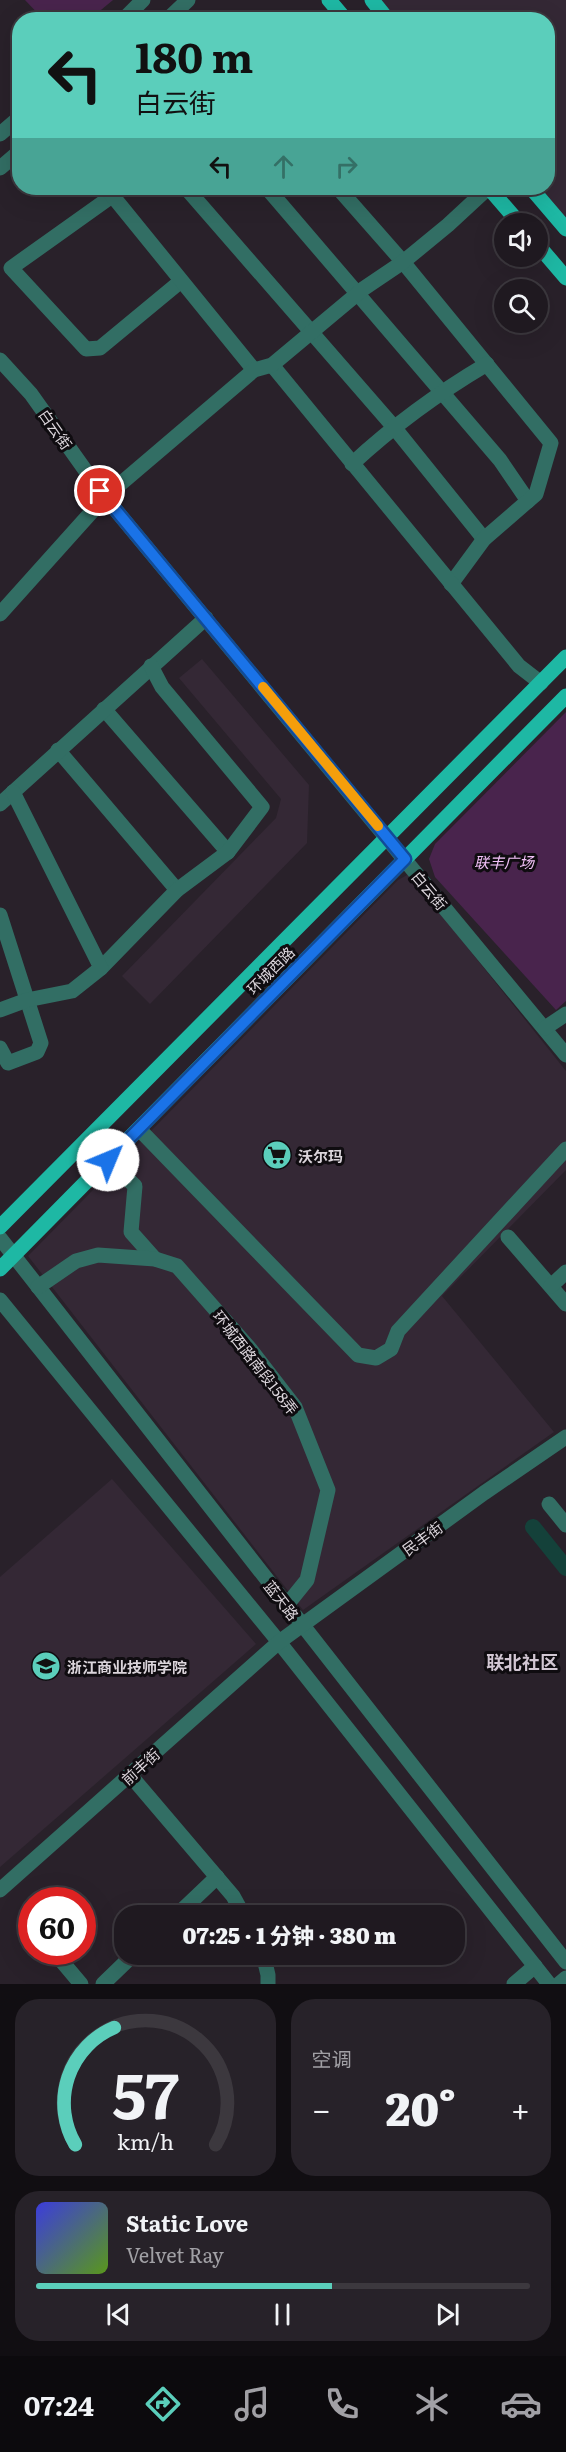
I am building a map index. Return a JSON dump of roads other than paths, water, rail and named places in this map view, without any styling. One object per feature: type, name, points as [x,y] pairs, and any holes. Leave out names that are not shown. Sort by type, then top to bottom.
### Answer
[{"type":"main road","points":[[329,0],[339,12]]},
{"type":"main road","points":[[372,0],[382,12]]},
{"type":"main road","points":[[494,195],[510,213]]},
{"type":"main road","points":[[537,195],[566,229]]},
{"type":"main road","points":[[548,257],[566,278]]},
{"type":"main road","name":"环城西路","points":[[0,1227],[566,657]]},
{"type":"main road","name":"环城西路","points":[[0,1269],[566,696]]},
{"type":"street","points":[[131,12],[143,0]]},
{"type":"street","points":[[175,12],[188,0]]},
{"type":"street","points":[[0,134],[12,124]]},
{"type":"street","points":[[0,168],[12,158]]},
{"type":"street","points":[[106,195],[11,268],[86,349],[99,348],[181,282]]},
{"type":"street","points":[[116,195],[181,282],[254,370]]},
{"type":"street","points":[[192,195],[393,426],[484,539]]},
{"type":"street","points":[[273,195],[439,392],[500,460],[528,501]]},
{"type":"street","points":[[344,195],[403,262],[551,443],[536,494],[484,539],[451,584]]},
{"type":"street","points":[[0,614],[105,497],[254,370],[272,365],[356,294],[403,262],[480,195]]},
{"type":"street","name":"白云街","points":[[0,360],[31,394],[105,497],[566,1055]]},
{"type":"street","points":[[352,464],[393,426],[439,392],[487,364]]},
{"type":"street","points":[[272,365],[519,666],[541,683]]},
{"type":"street","points":[[0,804],[206,618]]},
{"type":"street","points":[[0,1010],[27,1000],[72,991],[101,968],[177,890],[228,852],[262,807],[162,687],[152,666]]},
{"type":"street","points":[[104,709],[228,852]]},
{"type":"street","points":[[58,750],[177,890]]},
{"type":"street","points":[[13,792],[101,968]]},
{"type":"street","points":[[0,915],[41,1043],[36,1052],[8,1063],[0,1048]]},
{"type":"street","points":[[544,1028],[566,1014]]},
{"type":"street","points":[[139,1129],[358,1355],[376,1358],[391,1349],[398,1330],[566,1149]]},
{"type":"street","points":[[108,1160],[135,1186],[131,1232],[155,1258]]},
{"type":"street","points":[[508,1237],[566,1304]]},
{"type":"street","name":"蓝天路","points":[[0,1238],[566,1962]]},
{"type":"street","name":"环城西路南段158弄","points":[[38,1287],[76,1261],[98,1255],[155,1258],[177,1266],[250,1350],[295,1407],[328,1490],[318,1542],[307,1580],[286,1605]]},
{"type":"street","points":[[551,1286],[566,1272]]},
{"type":"street","name":"蓝天路","points":[[0,1300],[279,1642],[549,1984]]},
{"type":"street","name":"民丰街","points":[[279,1642],[483,1493],[566,1437]]},
{"type":"street","points":[[549,1504],[566,1525]]},
{"type":"street","name":"前丰街","points":[[0,1890],[279,1642]]},
{"type":"street","points":[[130,1775],[217,1877],[236,1905]]},
{"type":"street","points":[[188,1905],[217,1877]]},
{"type":"street","points":[[65,1965],[81,1984]]},
{"type":"street","points":[[103,1984],[123,1965]]},
{"type":"street","points":[[266,1965],[268,1984]]},
{"type":"street","points":[[514,1984],[536,1966]]},
{"type":"street","points":[[559,1984],[566,1978]]},
{"type":"waterway","points":[[533,1527],[566,1568]]},
{"type":"place","name":"沃尔玛","points":[[277,1155]]},
{"type":"place","name":"浙江商业技师学院","points":[[46,1666]]},
{"type":"district","name":"联北社区","points":[[522,1661]]},
{"type":"park label","name":"联丰广场","points":[[504,861]]}]
